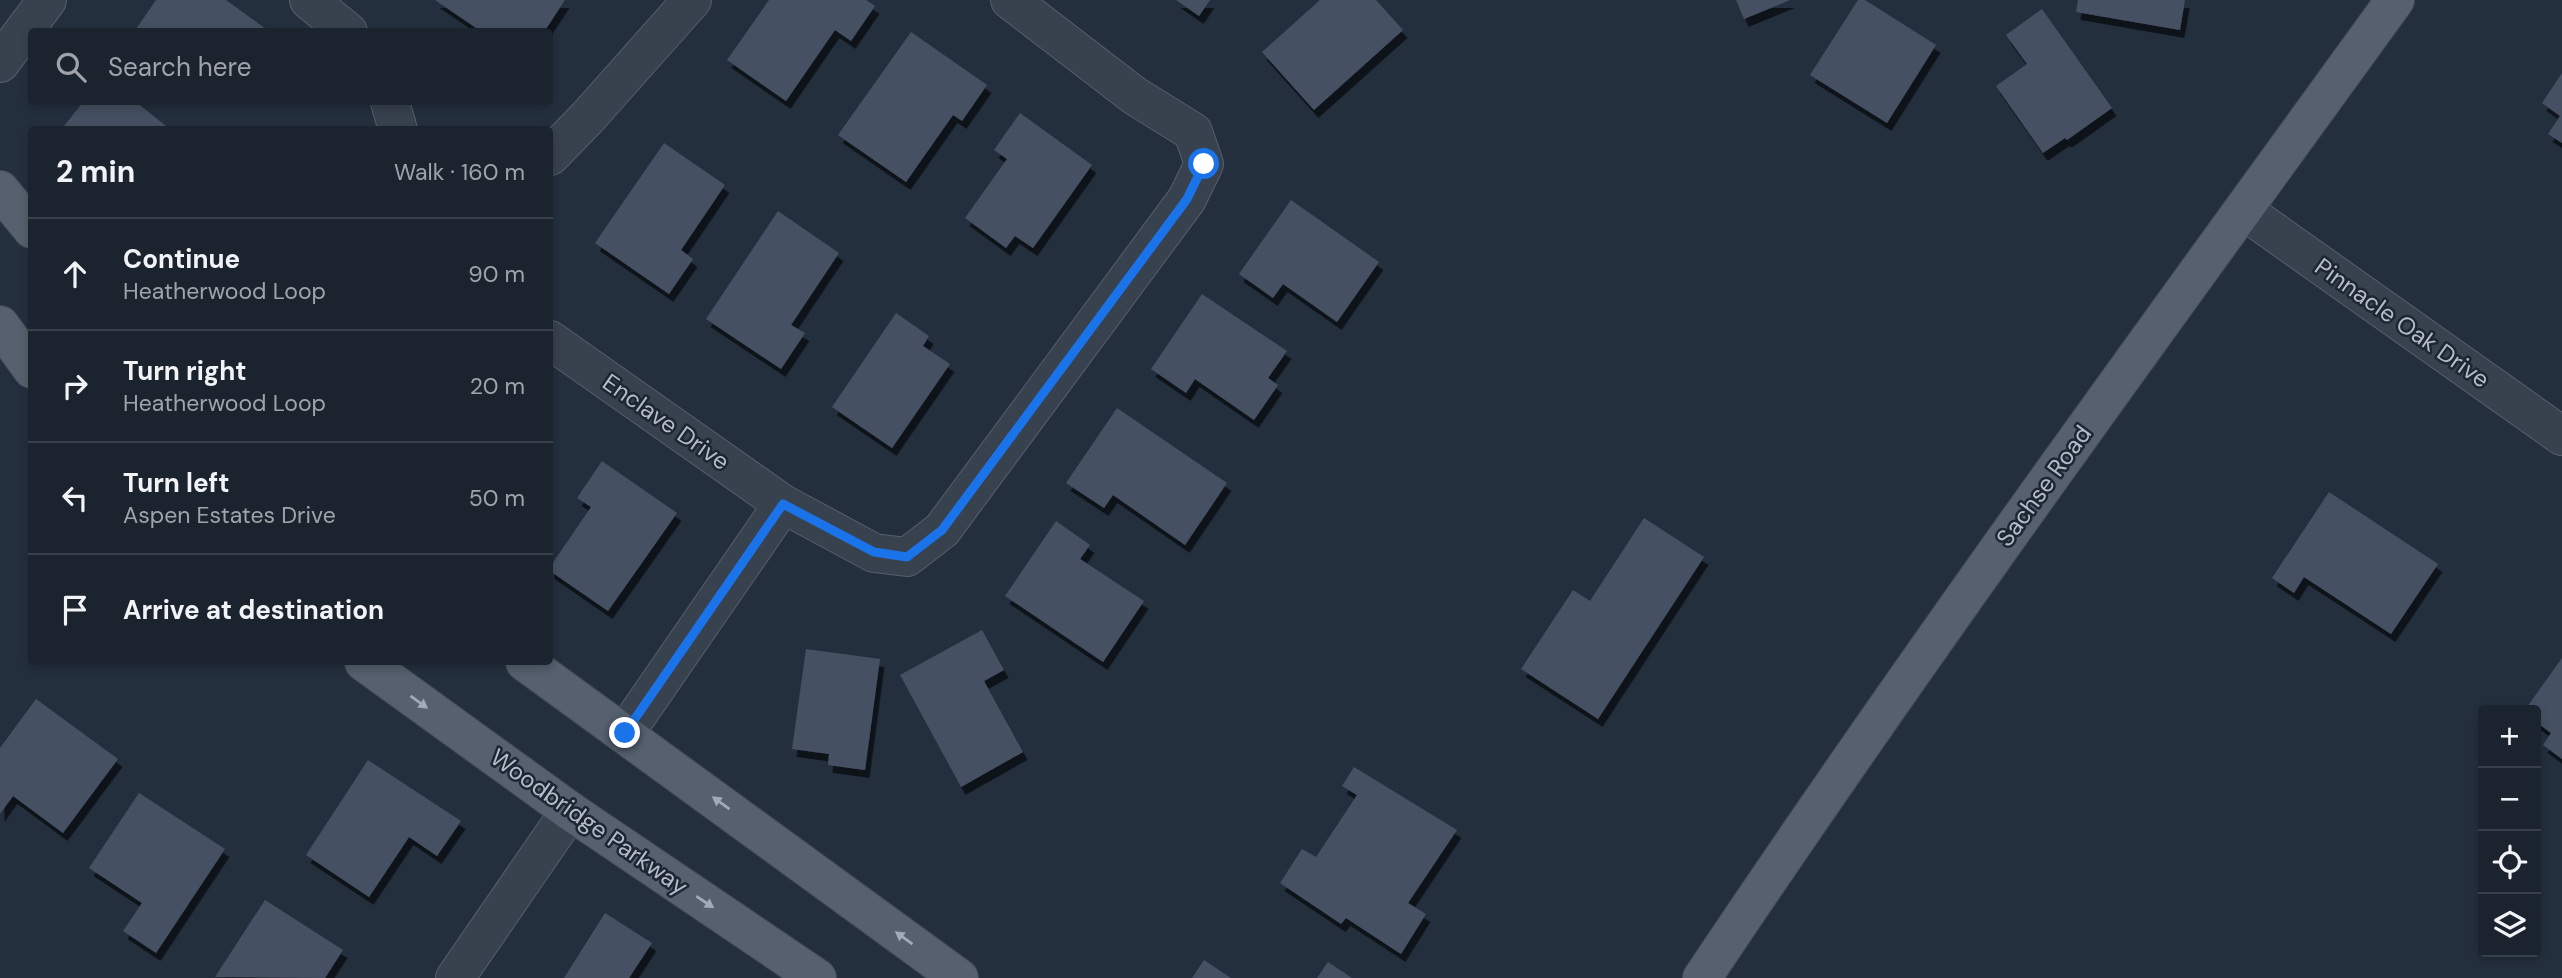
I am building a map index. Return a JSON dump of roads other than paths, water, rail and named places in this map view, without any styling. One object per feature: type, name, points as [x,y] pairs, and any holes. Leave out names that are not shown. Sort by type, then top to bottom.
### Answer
[{"type":"main road","name":"Sachse Road","points":[[1702,978],[1807,821],[2395,0]]},
{"type":"main road","points":[[0,190],[28,224]]},
{"type":"main road","points":[[0,324],[28,363]]},
{"type":"main road","name":"Woodbridge Parkway","points":[[368,665],[570,811],[817,978]]},
{"type":"main road","points":[[529,665],[959,978]]},
{"type":"street","points":[[0,63],[47,0]]},
{"type":"street","points":[[309,0],[343,28]]},
{"type":"street","points":[[553,153],[692,0]]},
{"type":"street","name":"Enclave Drive","points":[[553,342],[783,504],[874,552],[907,557],[942,530],[1187,199],[1204,164],[1193,132],[1135,96],[1010,0]]},
{"type":"street","points":[[391,105],[397,126]]},
{"type":"street","name":"Pinnacle Oak Drive","points":[[2243,210],[2562,436]]},
{"type":"street","points":[[625,733],[783,504]]},
{"type":"street","points":[[455,978],[570,811]]}]
